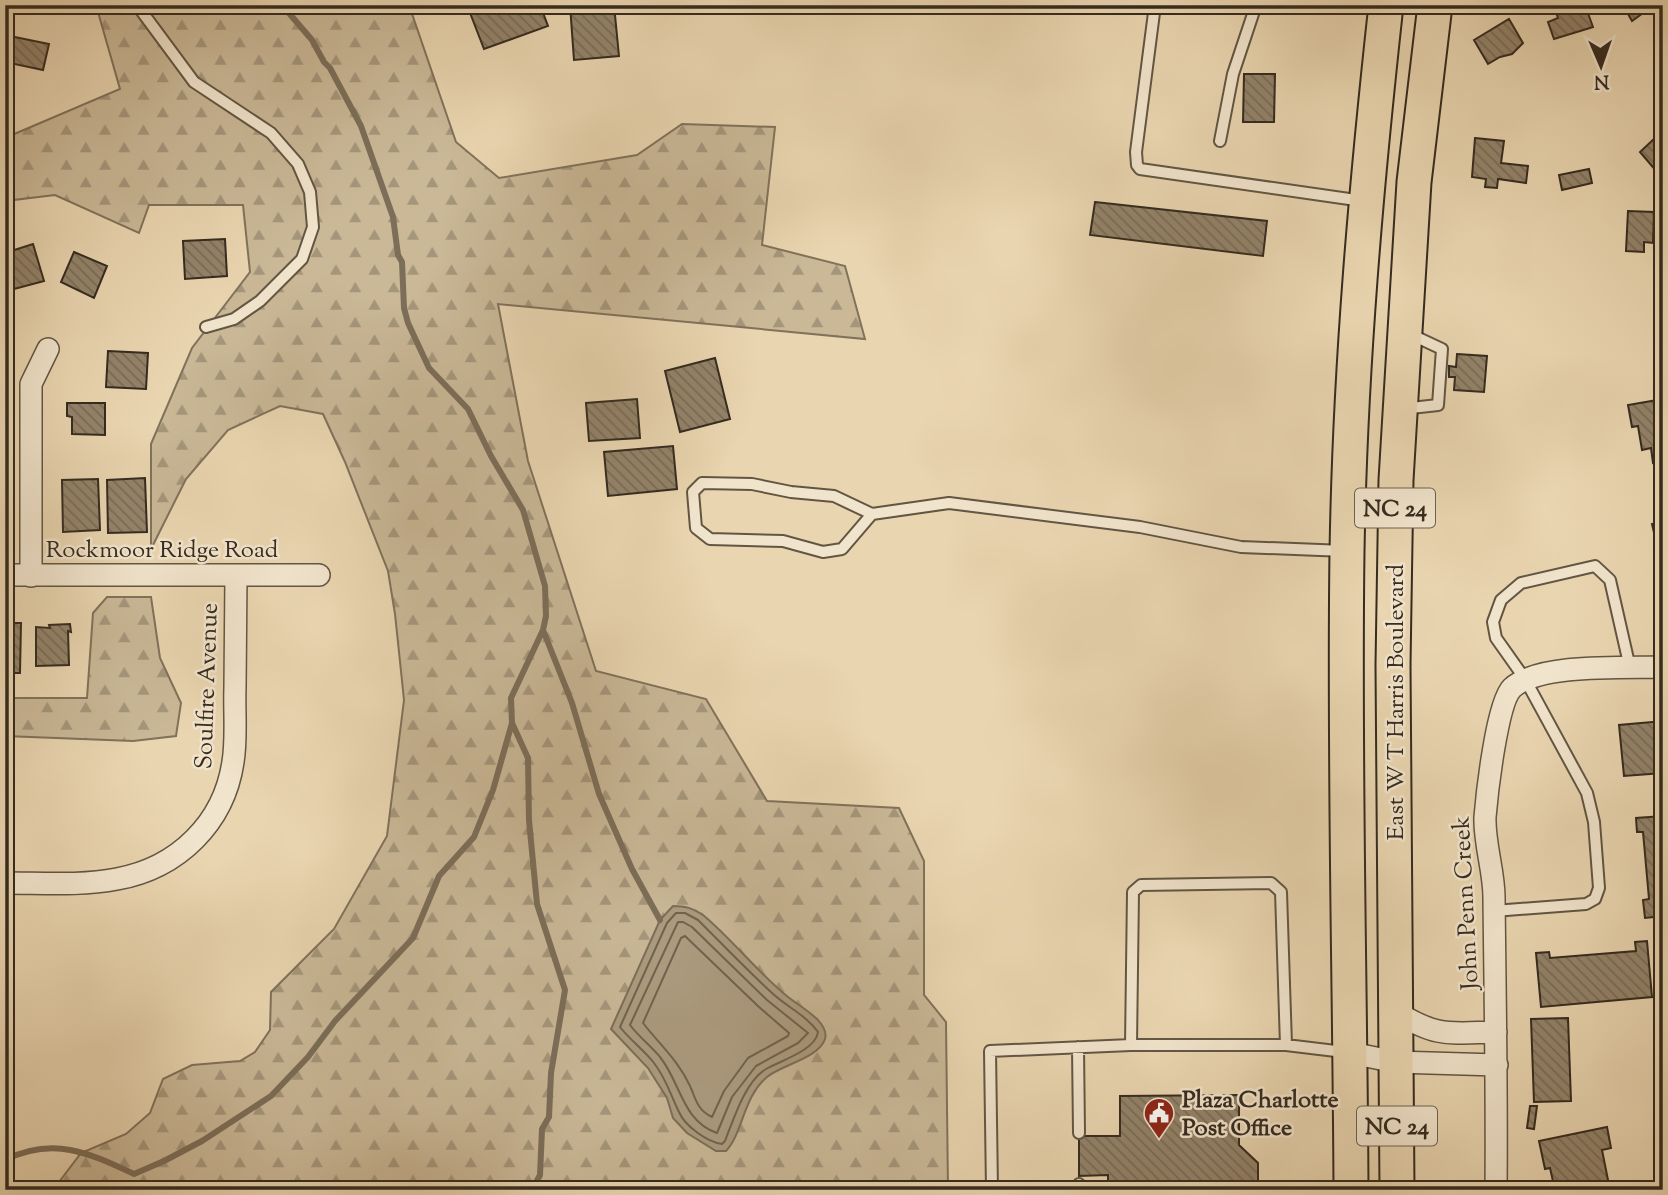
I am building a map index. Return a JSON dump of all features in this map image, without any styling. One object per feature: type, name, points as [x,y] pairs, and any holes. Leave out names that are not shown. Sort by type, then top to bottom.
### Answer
[{"type":"main road","name":"East W T Harris Boulevard","points":[[1351,1190],[1347,551],[1365,201],[1386,5]]},
{"type":"main road","points":[[1412,5],[1424,96]]},
{"type":"main road","name":"East W T Harris Boulevard","points":[[1397,1190],[1393,665],[1396,491],[1414,182],[1435,5]]},
{"type":"street","points":[[31,576],[31,384],[48,349]]},
{"type":"street","name":"Rockmoor Ridge Road","points":[[5,575],[319,575]]},
{"type":"street","name":"Soulfire Avenue","points":[[5,883],[97,882],[135,875],[168,861],[196,839],[208,825],[225,793],[234,758],[236,575]]},
{"type":"street","points":[[1525,679],[1553,672],[1663,667]]},
{"type":"street","name":"John Penn Creek","points":[[1496,1190],[1494,911],[1492,868],[1485,820],[1500,717],[1510,691],[1525,679]]},
{"type":"street","points":[[1396,1012],[1437,1033],[1496,1032]]},
{"type":"street","points":[[1351,1053],[1396,1062],[1497,1065]]},
{"type":"lane","points":[[137,5],[194,82],[271,133],[298,164],[310,192],[313,227],[302,259],[260,301],[234,319],[206,327]]},
{"type":"lane","points":[[1155,5],[1136,152],[1140,169],[1365,201]]},
{"type":"lane","points":[[1220,141],[1233,74],[1256,5]]},
{"type":"lane","points":[[872,514],[842,549],[823,552],[783,541],[710,539],[696,528],[693,492],[702,483],[752,484],[791,492],[834,496],[872,514],[949,503],[1140,527],[1241,547],[1347,551]]},
{"type":"lane","points":[[1494,911],[1586,904],[1595,899],[1599,888],[1594,822],[1587,793],[1525,679],[1496,638],[1493,622],[1501,600],[1521,583],[1595,566],[1610,580],[1630,668]]},
{"type":"lane","points":[[1131,1045],[1133,892],[1141,885],[1270,883],[1281,892],[1286,1045]]},
{"type":"lane","points":[[992,1190],[990,1051],[1131,1045],[1286,1045],[1351,1053]]},
{"type":"lane","points":[[1078,1047],[1079,1133]]},
{"type":"green space","points":[[96,5],[409,5],[456,142],[499,178],[637,155],[682,124],[775,127],[762,245],[845,266],[865,339],[498,304],[528,461],[596,671],[706,699],[767,801],[899,808],[924,861],[924,995],[946,1022],[948,1190],[53,1190],[81,1153],[126,1134],[150,1113],[163,1079],[192,1065],[240,1061],[255,1052],[270,1030],[271,992],[334,929],[387,836],[404,700],[388,571],[323,414],[280,406],[228,430],[186,479],[151,549],[151,444],[192,348],[250,272],[243,205],[149,205],[139,233],[55,195],[5,201],[5,138],[120,89]]},
{"type":"green space","points":[[107,597],[151,597],[160,658],[181,703],[176,736],[133,741],[5,736],[5,698],[87,698],[93,613]]},
{"type":"water","points":[[673,906],[689,908],[703,915],[777,988],[813,1015],[825,1033],[825,1039],[815,1051],[773,1073],[759,1085],[726,1151],[716,1151],[687,1133],[673,1118],[667,1098],[648,1068],[611,1029],[660,920]]},
{"type":"building","points":[[467,5],[540,5],[548,26],[484,49]]},
{"type":"building","points":[[570,5],[614,5],[619,56],[574,60]]},
{"type":"building","points":[[1575,5],[1585,5],[1593,27],[1554,39],[1548,22],[1558,18],[1556,12]]},
{"type":"building","points":[[1623,5],[1654,5],[1632,21]]},
{"type":"building","points":[[1509,19],[1523,43],[1512,54],[1488,64],[1474,40]]},
{"type":"building","points":[[5,35],[49,44],[43,70],[5,62]]},
{"type":"building","points":[[1244,74],[1275,74],[1274,122],[1243,122]]},
{"type":"building","points":[[1656,137],[1663,145],[1663,179],[1640,152]]},
{"type":"building","points":[[1475,138],[1504,141],[1501,163],[1528,166],[1526,183],[1498,179],[1497,188],[1485,187],[1486,179],[1472,177]]},
{"type":"building","points":[[1589,169],[1592,183],[1562,190],[1559,175]]},
{"type":"building","points":[[1095,202],[1267,221],[1263,256],[1090,235]]},
{"type":"building","points":[[1628,211],[1654,212],[1653,243],[1644,242],[1644,252],[1626,251]]},
{"type":"building","points":[[225,239],[227,276],[185,279],[183,241]]},
{"type":"building","points":[[33,244],[44,281],[14,289],[5,253]]},
{"type":"building","points":[[74,252],[107,266],[94,298],[61,282]]},
{"type":"building","points":[[108,351],[148,353],[146,389],[106,387]]},
{"type":"building","points":[[1457,354],[1487,356],[1484,392],[1454,390],[1455,377],[1449,377],[1449,366],[1456,367]]},
{"type":"building","points":[[715,358],[730,419],[680,432],[665,371]]},
{"type":"building","points":[[637,399],[640,438],[589,441],[586,403]]},
{"type":"building","points":[[1663,399],[1663,461],[1653,463],[1651,448],[1642,450],[1638,426],[1632,427],[1628,405]]},
{"type":"building","points":[[67,403],[105,403],[105,435],[72,434],[72,417],[67,416]]},
{"type":"building","points":[[673,446],[677,489],[608,496],[604,452]]},
{"type":"building","points":[[145,478],[147,532],[108,533],[107,480]]},
{"type":"building","points":[[98,479],[100,530],[63,532],[62,480]]},
{"type":"building","points":[[1663,522],[1663,571],[1652,524]]},
{"type":"building","points":[[5,623],[21,623],[20,673],[5,673]]},
{"type":"building","points":[[70,624],[69,665],[36,666],[36,627],[50,628],[49,625]]},
{"type":"building","points":[[1663,721],[1663,773],[1624,776],[1619,725]]},
{"type":"building","points":[[1663,816],[1663,916],[1645,918],[1643,900],[1649,899],[1643,832],[1637,832],[1636,818]]},
{"type":"building","points":[[1647,941],[1652,997],[1541,1007],[1536,953],[1549,952],[1550,958],[1636,951],[1635,942]]},
{"type":"building","points":[[1568,1018],[1571,1101],[1534,1102],[1531,1019]]},
{"type":"building","name":"Plaza Charlotte Post Office","points":[[1239,1095],[1239,1145],[1258,1163],[1258,1190],[1108,1190],[1108,1175],[1079,1176],[1079,1136],[1120,1136],[1120,1096]]},
{"type":"building","points":[[1530,1106],[1537,1106],[1534,1129],[1527,1128]]},
{"type":"building","points":[[1607,1127],[1611,1148],[1602,1150],[1610,1190],[1555,1190],[1550,1168],[1545,1169],[1539,1141]]},
{"type":"waterway","points":[[5,1160],[23,1153],[55,1148],[86,1154],[134,1174],[202,1141],[271,1096],[308,1057],[335,1021],[413,938],[439,876],[474,837],[493,790],[512,723],[511,698],[543,630],[546,616],[545,586],[523,510],[491,456],[468,409],[429,368],[408,323],[404,308],[402,262],[398,255],[393,217],[361,126],[312,40],[282,5]]},
{"type":"waterway","points":[[543,630],[572,703],[599,794],[632,869],[660,920]]},
{"type":"waterway","points":[[512,723],[528,758],[529,820],[537,904],[565,990],[551,1073],[549,1117],[542,1129],[540,1175],[532,1190]]},
{"type":"place","name":"Plaza Charlotte Post Office","points":[[1159,1140]]}]
